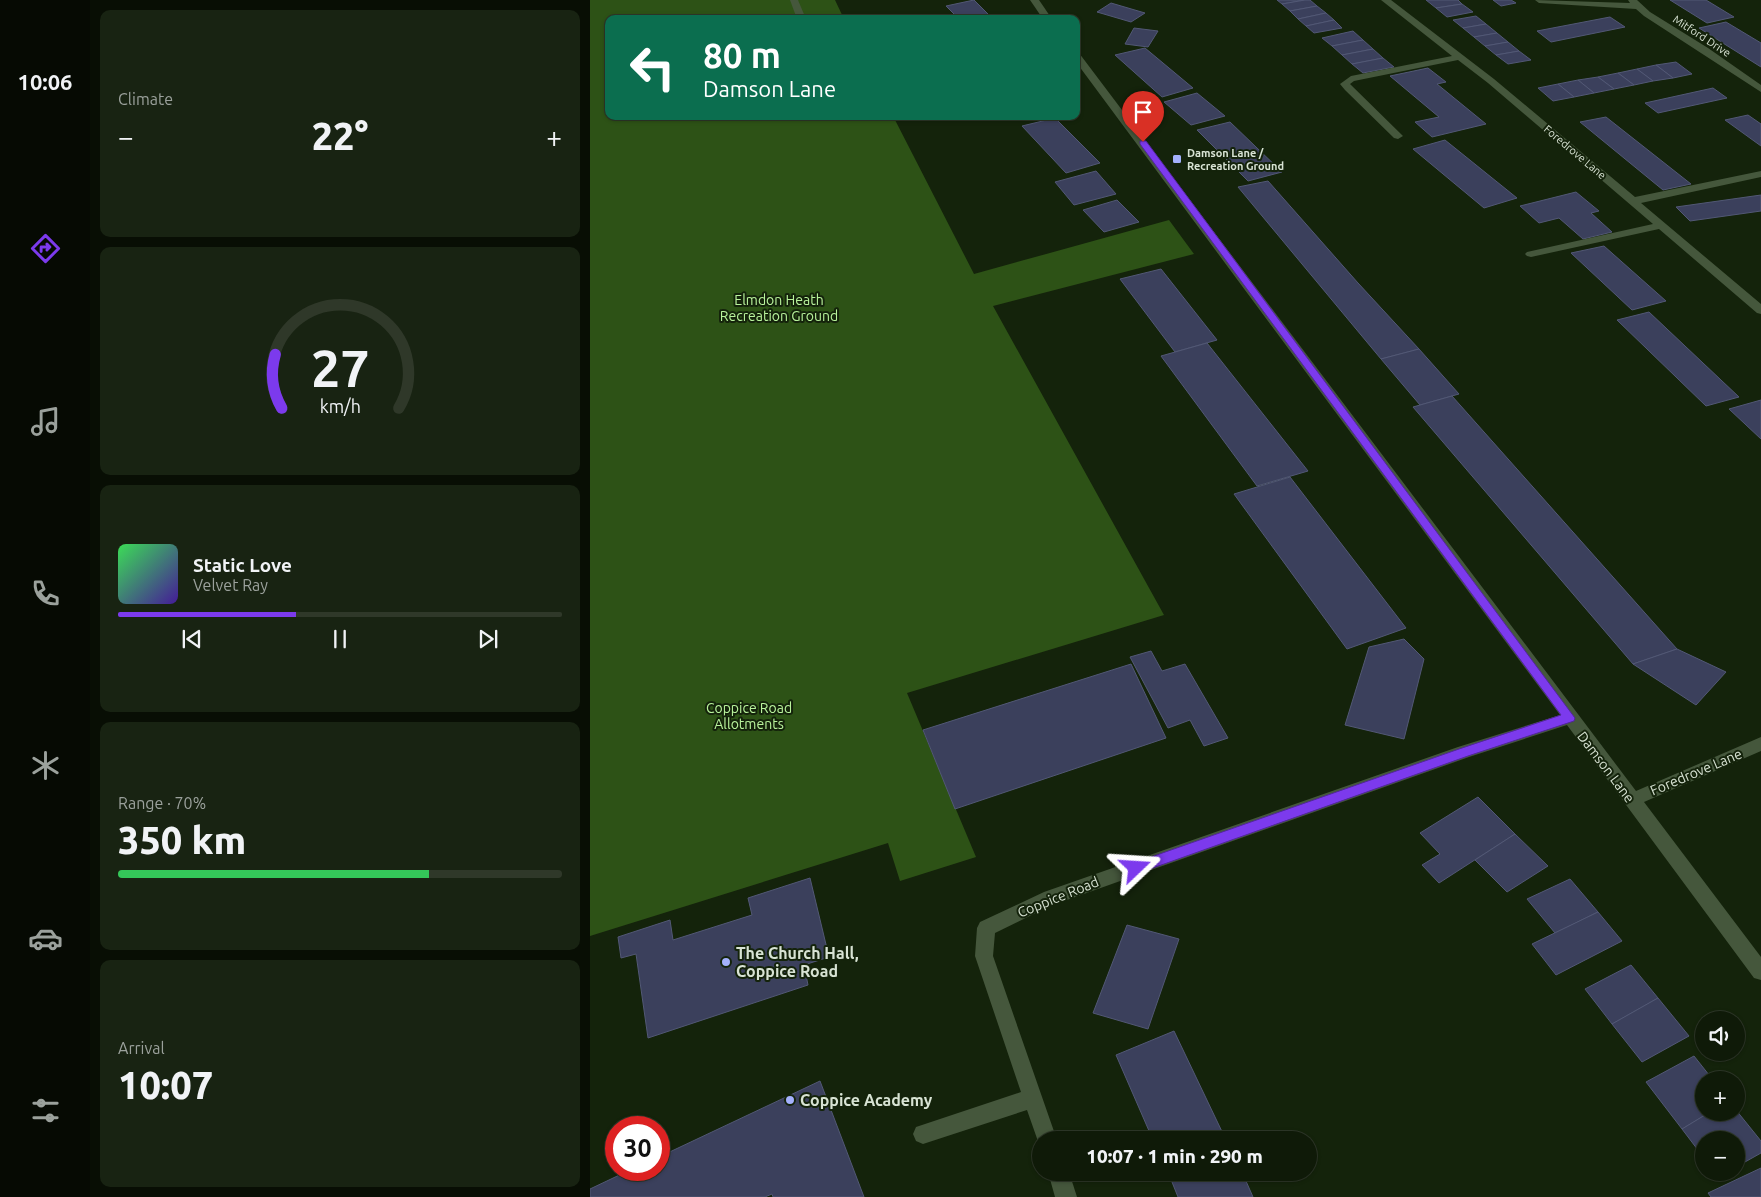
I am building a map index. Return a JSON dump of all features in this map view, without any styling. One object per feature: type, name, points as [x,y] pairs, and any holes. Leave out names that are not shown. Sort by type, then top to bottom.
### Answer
[{"type":"street","points":[[794,0],[800,15]]},
{"type":"street","points":[[1034,0],[1045,15]]},
{"type":"street","name":"Foredrove Lane","points":[[1385,0],[1460,57],[1761,310]]},
{"type":"street","points":[[1539,0],[1634,3]]},
{"type":"street","name":"Mitford Drive","points":[[1634,3],[1761,89]]},
{"type":"street","points":[[1398,136],[1348,88],[1347,81],[1460,57]]},
{"type":"street","name":"Damson Lane","points":[[1080,60],[1340,406],[1569,718],[1761,972]]},
{"type":"street","points":[[1750,82],[1761,79]]},
{"type":"street","points":[[1633,201],[1761,174]]},
{"type":"street","points":[[1531,254],[1662,225]]},
{"type":"street","name":"Coppice Road","points":[[1044,1131],[984,956],[986,928],[1044,900],[1445,759],[1569,718]]},
{"type":"street","name":"Foredrove Lane","points":[[1632,800],[1761,744]]},
{"type":"street","points":[[923,1134],[1033,1098]]},
{"type":"street","points":[[1061,1181],[1066,1197]]},
{"type":"green space","points":[[590,0],[835,0],[842,15],[605,15],[605,120],[895,120],[974,274],[1169,220],[1194,254],[993,306],[1164,615],[907,693],[976,857],[900,881],[888,843],[590,936]]},
{"type":"building","points":[[974,0],[989,15],[955,15],[946,6]]},
{"type":"building","points":[[1277,0],[1305,0],[1282,4]]},
{"type":"building","points":[[1310,0],[1317,6],[1290,11],[1282,4]]},
{"type":"building","points":[[1426,0],[1458,0],[1462,4],[1436,8]]},
{"type":"building","points":[[1493,0],[1511,0],[1516,3],[1501,6]]},
{"type":"building","points":[[1670,0],[1706,0],[1734,17],[1707,23]]},
{"type":"building","points":[[1111,3],[1145,13],[1131,22],[1097,12]]},
{"type":"building","points":[[1462,4],[1473,12],[1447,17],[1436,8]]},
{"type":"building","points":[[1317,6],[1326,13],[1298,19],[1290,11]]},
{"type":"building","points":[[1326,13],[1334,20],[1306,26],[1298,19]]},
{"type":"building","points":[[1476,16],[1486,24],[1463,28],[1453,20]]},
{"type":"building","points":[[1610,17],[1625,27],[1551,42],[1537,31]]},
{"type":"building","points":[[1334,20],[1342,28],[1314,33],[1306,26]]},
{"type":"building","points":[[1726,22],[1761,43],[1761,67],[1699,28]]},
{"type":"building","points":[[1486,24],[1497,33],[1474,37],[1463,28]]},
{"type":"building","points":[[1134,28],[1158,31],[1148,47],[1125,44]]},
{"type":"building","points":[[1353,31],[1363,40],[1332,46],[1322,38]]},
{"type":"building","points":[[1497,33],[1508,42],[1485,46],[1474,37]]},
{"type":"building","points":[[1363,40],[1373,49],[1342,55],[1332,46]]},
{"type":"building","points":[[1508,42],[1519,51],[1496,55],[1485,46]]},
{"type":"building","points":[[1145,48],[1193,88],[1162,97],[1115,55]]},
{"type":"building","points":[[1373,49],[1383,58],[1352,64],[1342,55]]},
{"type":"building","points":[[1519,51],[1531,60],[1508,64],[1496,55]]},
{"type":"building","points":[[1383,58],[1394,67],[1363,73],[1352,64]]},
{"type":"building","points":[[1676,62],[1692,74],[1673,78],[1656,65]]},
{"type":"building","points":[[1656,65],[1673,78],[1653,81],[1637,69]]},
{"type":"building","points":[[1428,68],[1446,82],[1437,84],[1486,124],[1432,137],[1415,122],[1439,117],[1390,76]]},
{"type":"building","points":[[1637,69],[1653,81],[1634,85],[1618,73]]},
{"type":"building","points":[[1618,73],[1634,85],[1614,89],[1598,77]]},
{"type":"building","points":[[1598,77],[1614,89],[1594,93],[1578,80]]},
{"type":"building","points":[[1578,80],[1594,93],[1574,97],[1558,84]]},
{"type":"building","points":[[1558,84],[1574,97],[1553,101],[1538,88]]},
{"type":"building","points":[[1713,88],[1727,98],[1658,113],[1645,103]]},
{"type":"building","points":[[1197,93],[1225,116],[1191,125],[1164,102]]},
{"type":"building","points":[[1748,115],[1761,124],[1761,146],[1725,120]]},
{"type":"building","points":[[1606,117],[1691,184],[1663,190],[1580,122]]},
{"type":"building","points":[[1047,120],[1057,120],[1100,163],[1066,173],[1022,126]]},
{"type":"building","points":[[1230,122],[1282,172],[1248,181],[1197,130]]},
{"type":"building","points":[[1445,140],[1517,198],[1484,208],[1413,149]]},
{"type":"building","points":[[1096,171],[1116,194],[1074,205],[1055,182]]},
{"type":"building","points":[[1268,181],[1419,349],[1381,359],[1238,187]]},
{"type":"building","points":[[1576,192],[1599,211],[1591,213],[1612,232],[1583,239],[1559,218],[1539,223],[1520,206]]},
{"type":"building","points":[[1761,195],[1761,211],[1690,221],[1676,207]]},
{"type":"building","points":[[1117,200],[1139,222],[1104,232],[1083,210]]},
{"type":"building","points":[[1604,246],[1666,301],[1632,310],[1571,253]]},
{"type":"building","points":[[1161,269],[1217,340],[1175,352],[1120,279]]},
{"type":"building","points":[[1649,312],[1739,397],[1706,406],[1617,320]]},
{"type":"building","points":[[1207,343],[1308,471],[1257,486],[1161,356]]},
{"type":"building","points":[[1419,349],[1459,394],[1420,405],[1381,359]]},
{"type":"building","points":[[1452,396],[1677,649],[1633,664],[1413,407]]},
{"type":"building","points":[[1761,400],[1761,439],[1729,409]]},
{"type":"building","points":[[1290,477],[1406,628],[1347,649],[1234,494]]},
{"type":"building","points":[[1404,639],[1424,659],[1404,739],[1345,725],[1369,647]]},
{"type":"building","points":[[1677,649],[1726,672],[1696,705],[1633,664]]},
{"type":"building","points":[[1151,651],[1162,671],[1185,664],[1228,738],[1204,746],[1190,720],[1168,728],[1130,657]]},
{"type":"building","points":[[1131,664],[1166,738],[955,809],[923,730]]},
{"type":"building","points":[[1478,797],[1515,834],[1439,883],[1422,865],[1440,854],[1420,833]]},
{"type":"building","points":[[1515,834],[1548,866],[1507,892],[1475,860]]},
{"type":"building","name":"The Church Hall, Coppice Road","points":[[810,878],[829,957],[804,965],[808,985],[648,1038],[636,954],[621,958],[618,937],[670,920],[673,940],[752,915],[748,898]]},
{"type":"building","points":[[1570,879],[1598,912],[1555,933],[1527,899]]},
{"type":"building","points":[[1598,912],[1622,941],[1556,975],[1532,944]]},
{"type":"building","points":[[1127,925],[1179,939],[1148,1029],[1093,1013]]},
{"type":"building","points":[[1631,965],[1658,998],[1612,1024],[1585,989]]},
{"type":"building","points":[[1658,998],[1689,1036],[1642,1062],[1612,1024]]},
{"type":"building","points":[[1174,1031],[1222,1131],[1149,1131],[1116,1055]]},
{"type":"building","points":[[1694,1056],[1695,1061],[1698,1061],[1706,1071],[1695,1071],[1695,1121],[1682,1129],[1646,1082]]},
{"type":"building","points":[[820,1081],[864,1197],[773,1197],[772,1194],[765,1197],[590,1197],[590,1189],[607,1181],[670,1181],[670,1152]]},
{"type":"building","points":[[1695,1121],[1745,1121],[1761,1141],[1761,1153],[1745,1162],[1745,1131],[1695,1131],[1695,1146],[1682,1129]]},
{"type":"building","points":[[1761,1168],[1761,1197],[1711,1197],[1708,1193],[1733,1181],[1745,1181],[1745,1176]]},
{"type":"building","points":[[1172,1181],[1246,1181],[1253,1197],[1178,1197]]},
{"type":"place","name":"Damson Lane / Recreation Ground","points":[[1177,159]]},
{"type":"place","name":"The Church Hall, Coppice Road","points":[[726,962]]},
{"type":"place","name":"Coppice Academy","points":[[790,1100]]},
{"type":"route","points":[[1136,868],[1464,752],[1569,718],[1143,142]]},
{"type":"park label","name":"Elmdon Heath Recreation Ground","points":[[779,308]]},
{"type":"park label","name":"Coppice Road Allotments","points":[[749,716]]}]
